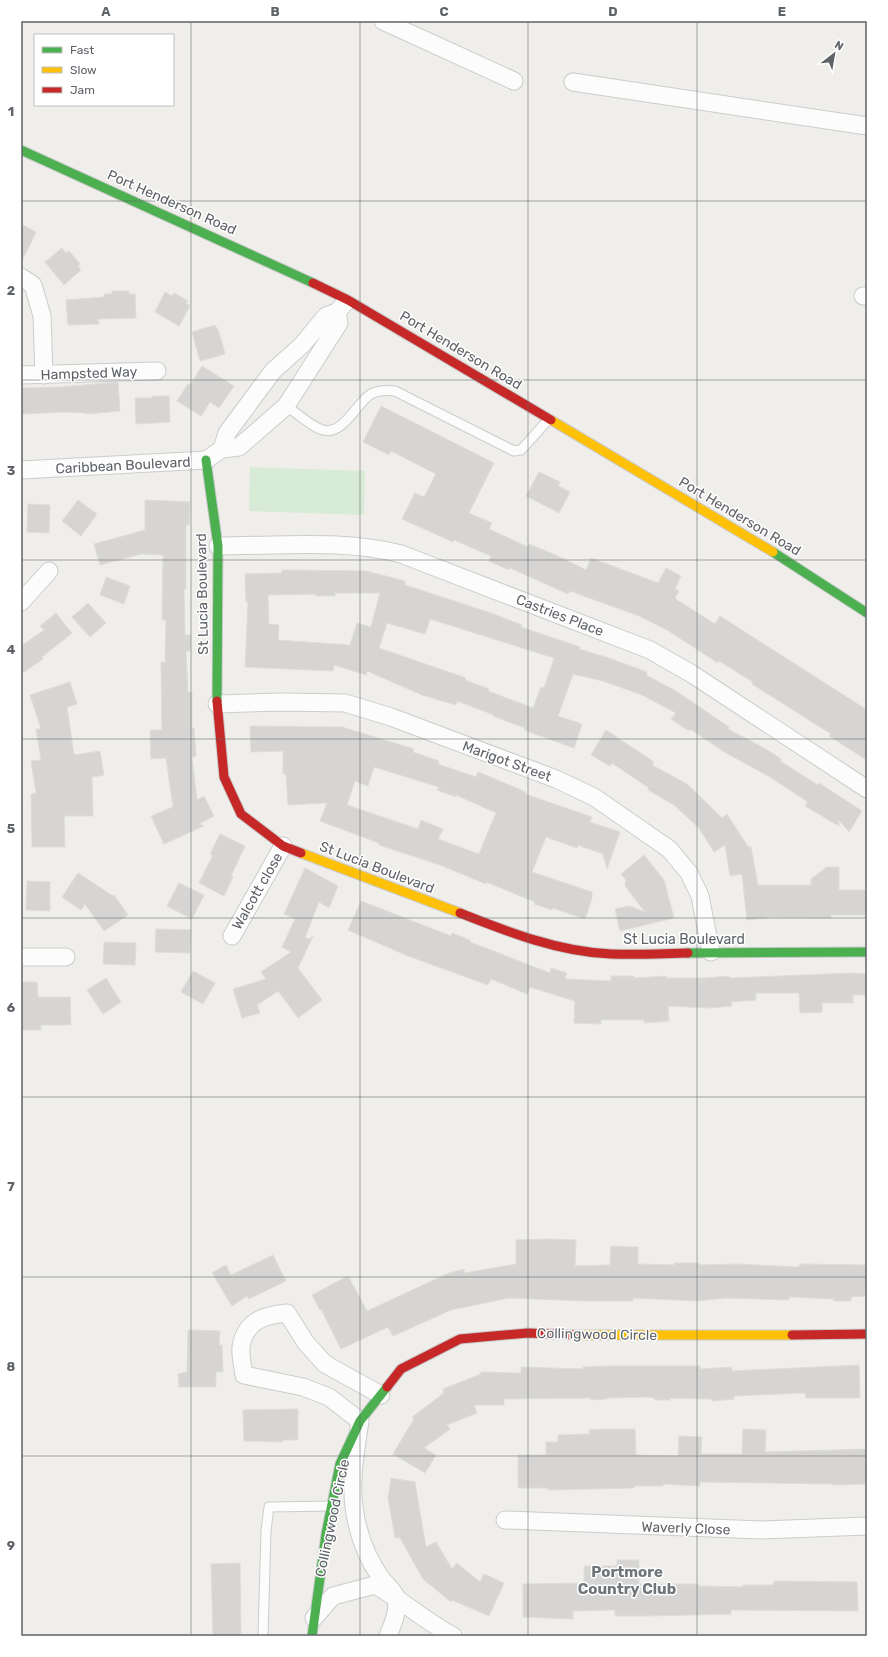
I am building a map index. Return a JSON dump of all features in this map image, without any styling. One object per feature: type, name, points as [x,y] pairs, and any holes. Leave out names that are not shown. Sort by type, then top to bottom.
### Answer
[{"type":"street","points":[[383,21],[514,81]]},
{"type":"street","points":[[573,82],[867,126]]},
{"type":"street","name":"Port Henderson Road","points":[[21,150],[210,235],[343,306],[549,419],[760,544],[823,583],[867,613]]},
{"type":"street","points":[[21,277],[33,285],[42,316],[44,375]]},
{"type":"street","points":[[222,449],[227,433],[273,371],[302,345],[326,316],[343,306]]},
{"type":"street","name":"Caribbean Boulevard","points":[[21,470],[206,460],[222,449],[239,447],[286,406],[339,322],[343,306]]},
{"type":"street","name":"Hampsted Way","points":[[21,375],[157,371]]},
{"type":"street","name":"St Lucia Boulevard","points":[[206,460],[218,546],[217,704],[224,777],[241,814],[283,846],[512,933],[562,948],[610,954],[711,952],[867,952]]},
{"type":"street","name":"Castries Place","points":[[218,546],[342,546],[381,549],[401,554],[650,650],[692,674],[867,789]]},
{"type":"street","points":[[21,602],[49,571]]},
{"type":"street","name":"Marigot Street","points":[[217,704],[281,702],[345,703],[391,717],[556,779],[594,797],[669,849],[689,873],[700,896],[711,952]]},
{"type":"street","name":"Walcott close","points":[[232,936],[283,846]]},
{"type":"street","points":[[21,957],[66,957]]},
{"type":"street","points":[[360,1421],[349,1411],[322,1394],[302,1386],[244,1375],[241,1348],[248,1327],[269,1314],[287,1313],[306,1343],[324,1364],[381,1395]]},
{"type":"street","name":"Collingwood Circle","points":[[312,1636],[340,1464],[360,1421],[401,1369],[460,1339],[528,1333],[612,1336],[867,1334]]},
{"type":"street","name":"Collingwood Circle","points":[[360,1421],[352,1476],[356,1518],[369,1557],[380,1577],[396,1597]]},
{"type":"street","name":"Waverly Close","points":[[505,1520],[761,1530],[867,1526]]},
{"type":"street","name":"Collingwood Circle","points":[[314,1618],[332,1596],[350,1590],[375,1585],[396,1597]]},
{"type":"street","points":[[388,1636],[396,1615],[396,1597]]},
{"type":"street","points":[[396,1597],[426,1620],[453,1636]]},
{"type":"lane","points":[[286,406],[320,430],[329,431],[340,426],[370,395],[382,390],[395,391],[514,451],[521,450],[549,419]]},
{"type":"lane","points":[[263,1636],[266,1531],[269,1507],[332,1506]]},
{"type":"green space","points":[[250,467],[365,471],[364,515],[249,511]]},
{"type":"building","points":[[21,224],[36,232],[21,263]]},
{"type":"building","points":[[62,248],[66,253],[69,251],[80,264],[78,266],[81,270],[64,285],[45,262]]},
{"type":"building","points":[[112,291],[129,291],[129,294],[135,294],[136,318],[98,319],[99,324],[68,325],[66,300],[104,297],[104,294],[112,294]]},
{"type":"building","points":[[165,292],[172,296],[174,293],[188,301],[186,303],[190,306],[179,326],[155,312]]},
{"type":"building","points":[[215,325],[219,332],[225,354],[200,361],[192,332]]},
{"type":"building","points":[[202,366],[234,386],[219,408],[210,402],[201,416],[177,401],[188,384],[190,385]]},
{"type":"building","points":[[118,382],[120,411],[87,414],[65,412],[21,414],[21,388],[61,387]]},
{"type":"building","points":[[152,396],[169,396],[170,422],[136,424],[135,398],[152,398]]},
{"type":"building","points":[[381,406],[494,463],[469,513],[492,523],[489,529],[528,547],[529,544],[558,556],[586,570],[591,558],[658,583],[666,568],[681,576],[675,589],[679,591],[675,598],[677,600],[715,624],[720,616],[867,710],[867,760],[829,736],[831,734],[752,684],[753,682],[719,661],[718,663],[667,630],[639,616],[570,591],[568,594],[510,568],[509,570],[489,561],[491,556],[454,540],[453,542],[402,519],[415,493],[424,497],[436,474],[391,451],[389,455],[363,442]]},
{"type":"building","points":[[539,472],[560,482],[558,486],[570,492],[559,513],[526,496]]},
{"type":"building","points":[[78,500],[97,514],[81,536],[62,521]]},
{"type":"building","points":[[145,500],[190,502],[189,525],[186,525],[186,589],[184,589],[185,635],[191,635],[190,651],[186,651],[188,692],[192,692],[192,728],[194,728],[196,756],[192,757],[197,800],[204,796],[214,816],[199,824],[204,826],[164,844],[151,816],[173,807],[166,758],[151,759],[150,730],[162,730],[161,662],[165,662],[166,620],[162,620],[163,555],[141,554],[100,565],[94,544],[145,530]]},
{"type":"building","points":[[28,504],[50,505],[49,533],[27,532]]},
{"type":"building","points":[[282,570],[366,571],[405,581],[405,585],[491,613],[522,625],[521,627],[580,647],[579,649],[647,672],[646,675],[676,691],[729,727],[728,729],[766,749],[781,759],[780,761],[818,785],[819,783],[862,811],[849,832],[839,820],[839,826],[805,806],[808,802],[770,777],[726,753],[690,729],[689,731],[671,719],[676,713],[642,695],[603,681],[573,674],[558,716],[582,724],[574,748],[524,730],[525,728],[457,701],[456,705],[422,695],[367,671],[366,675],[334,665],[333,671],[245,667],[248,602],[246,602],[245,574],[282,573]],"holes":[[[335,593],[380,593],[371,627],[357,623],[350,645],[278,640],[279,625],[269,624],[268,595],[316,594],[316,596],[335,596]],[[430,619],[554,658],[544,688],[541,687],[533,708],[488,691],[489,689],[465,680],[466,678],[379,648],[387,623],[425,634]]]},
{"type":"building","points":[[106,577],[130,586],[124,604],[100,595]]},
{"type":"building","points":[[88,603],[106,623],[90,637],[72,617]]},
{"type":"building","points":[[56,613],[72,633],[42,657],[43,659],[21,674],[21,646],[44,630],[40,626]]},
{"type":"building","points":[[70,682],[77,704],[67,707],[74,755],[100,751],[104,775],[92,777],[93,816],[64,816],[65,847],[32,847],[31,794],[36,793],[31,761],[41,760],[36,729],[41,729],[30,695]]},
{"type":"building","points":[[250,726],[342,727],[414,749],[413,752],[439,761],[438,764],[476,777],[478,772],[526,792],[525,794],[592,817],[590,822],[620,832],[607,869],[603,854],[578,845],[577,848],[546,837],[532,872],[592,892],[592,898],[585,919],[553,908],[552,910],[534,904],[535,902],[486,882],[486,884],[440,865],[379,845],[379,843],[320,821],[327,803],[288,805],[286,774],[283,774],[283,751],[251,752]],"holes":[[[374,767],[439,787],[437,790],[456,797],[456,795],[496,813],[479,854],[438,839],[443,829],[421,820],[418,829],[347,805],[355,781],[368,786]]]},
{"type":"building","points":[[606,730],[654,762],[652,765],[687,784],[722,818],[727,814],[748,847],[751,847],[758,885],[811,885],[811,879],[827,867],[839,867],[839,890],[867,890],[867,915],[831,915],[831,918],[767,917],[768,918],[747,920],[742,874],[730,876],[725,845],[714,852],[699,828],[674,805],[648,790],[649,788],[612,763],[610,766],[591,755]]},
{"type":"building","points":[[220,834],[245,846],[231,876],[233,877],[224,896],[199,883],[213,855],[210,854]]},
{"type":"building","points":[[644,855],[664,880],[674,918],[620,931],[615,909],[629,906],[645,912],[625,886],[626,880],[621,874]]},
{"type":"building","points":[[305,868],[338,886],[329,908],[319,902],[305,937],[309,939],[313,936],[298,968],[322,1000],[298,1018],[278,991],[257,1005],[260,1013],[242,1018],[233,989],[266,979],[261,972],[291,952],[282,947],[295,919],[284,914]]},
{"type":"building","points":[[78,873],[113,896],[114,895],[128,915],[104,931],[85,904],[81,910],[62,897]]},
{"type":"building","points":[[27,881],[50,882],[50,911],[26,910]]},
{"type":"building","points":[[179,883],[204,895],[192,919],[167,906]]},
{"type":"building","points":[[361,901],[451,936],[452,933],[470,940],[470,942],[550,973],[551,968],[567,973],[565,979],[611,981],[611,976],[634,976],[634,978],[666,976],[666,978],[707,978],[729,976],[729,978],[852,973],[867,974],[867,995],[853,995],[853,1003],[822,1003],[822,1012],[800,1013],[799,993],[756,993],[756,1000],[731,1002],[732,1006],[710,1008],[668,1006],[669,1021],[644,1023],[644,1020],[601,1020],[601,1024],[574,1023],[575,1001],[530,987],[527,994],[491,979],[488,985],[408,956],[348,930]]},
{"type":"building","points":[[156,929],[191,930],[190,953],[155,952]]},
{"type":"building","points":[[104,942],[136,943],[135,965],[103,964]]},
{"type":"building","points":[[193,971],[215,983],[203,1004],[181,992]]},
{"type":"building","points":[[106,978],[121,1002],[103,1014],[87,990]]},
{"type":"building","points":[[21,982],[37,982],[38,997],[70,997],[71,1025],[41,1025],[41,1030],[21,1030]]},
{"type":"building","points":[[516,1240],[576,1240],[575,1266],[610,1265],[611,1246],[638,1247],[638,1264],[674,1265],[674,1263],[699,1263],[699,1265],[736,1264],[799,1267],[800,1264],[867,1265],[867,1296],[851,1297],[851,1301],[789,1297],[789,1300],[727,1298],[698,1301],[633,1298],[633,1301],[584,1301],[509,1298],[451,1310],[393,1336],[388,1327],[341,1349],[321,1309],[320,1310],[312,1295],[348,1276],[367,1311],[449,1273],[464,1269],[464,1273],[516,1264]]},
{"type":"building","points":[[273,1255],[286,1281],[249,1299],[247,1296],[232,1306],[212,1273],[226,1265],[231,1275]]},
{"type":"building","points":[[188,1330],[220,1331],[219,1345],[222,1345],[223,1372],[216,1372],[216,1387],[179,1387],[178,1374],[187,1372]]},
{"type":"building","points":[[859,1365],[860,1398],[806,1398],[805,1393],[734,1396],[734,1399],[712,1401],[711,1399],[670,1398],[670,1400],[655,1400],[655,1398],[647,1397],[591,1400],[591,1398],[504,1399],[504,1405],[474,1405],[477,1413],[447,1425],[450,1429],[424,1448],[436,1455],[425,1473],[393,1454],[414,1419],[412,1417],[444,1393],[443,1389],[481,1374],[481,1372],[521,1373],[521,1367],[583,1369],[583,1367],[605,1366],[700,1366],[700,1369],[732,1367],[732,1371]]},
{"type":"building","points":[[298,1409],[298,1440],[283,1440],[283,1442],[244,1441],[243,1410]]},
{"type":"building","points":[[635,1429],[636,1455],[678,1456],[679,1436],[702,1437],[701,1454],[742,1454],[743,1429],[766,1430],[765,1452],[867,1449],[867,1484],[833,1485],[700,1482],[700,1486],[663,1484],[663,1486],[634,1486],[634,1488],[548,1490],[548,1488],[518,1488],[518,1455],[546,1455],[546,1442],[558,1442],[558,1435],[589,1434],[589,1430]]},
{"type":"building","points":[[391,1478],[415,1482],[426,1547],[436,1542],[452,1569],[457,1563],[480,1582],[484,1574],[504,1583],[489,1616],[452,1600],[451,1602],[423,1579],[400,1538],[395,1538],[388,1498]]},
{"type":"building","points":[[617,1560],[639,1560],[639,1584],[699,1584],[699,1586],[743,1587],[743,1585],[774,1585],[774,1581],[857,1582],[858,1611],[731,1610],[731,1614],[615,1616],[615,1610],[573,1611],[573,1619],[523,1617],[523,1584],[584,1583],[584,1566],[617,1566]]},
{"type":"building","points":[[240,1563],[241,1636],[213,1636],[211,1564]]},
{"type":"traffic: fast","points":[[21,150],[313,283]]},
{"type":"traffic: fast","points":[[206,460],[218,546],[217,701]]},
{"type":"traffic: fast","points":[[773,552],[867,613]]},
{"type":"traffic: fast","points":[[688,953],[867,952]]},
{"type":"traffic: fast","points":[[312,1636],[326,1534],[340,1464],[360,1421],[387,1387]]},
{"type":"traffic: slow","points":[[551,420],[773,552]]},
{"type":"traffic: slow","points":[[301,853],[460,913]]},
{"type":"traffic: slow","points":[[575,1335],[792,1335]]},
{"type":"traffic: jam","points":[[313,283],[348,300],[551,420]]},
{"type":"traffic: jam","points":[[217,701],[224,777],[241,814],[283,846],[301,853]]},
{"type":"traffic: jam","points":[[460,913],[515,934],[572,949],[611,954],[688,953]]},
{"type":"traffic: jam","points":[[387,1387],[401,1369],[460,1339],[528,1333],[575,1335]]},
{"type":"traffic: jam","points":[[792,1335],[867,1334]]},
{"type":"district","name":"Portmore Country Club","points":[[627,1580]]}]
